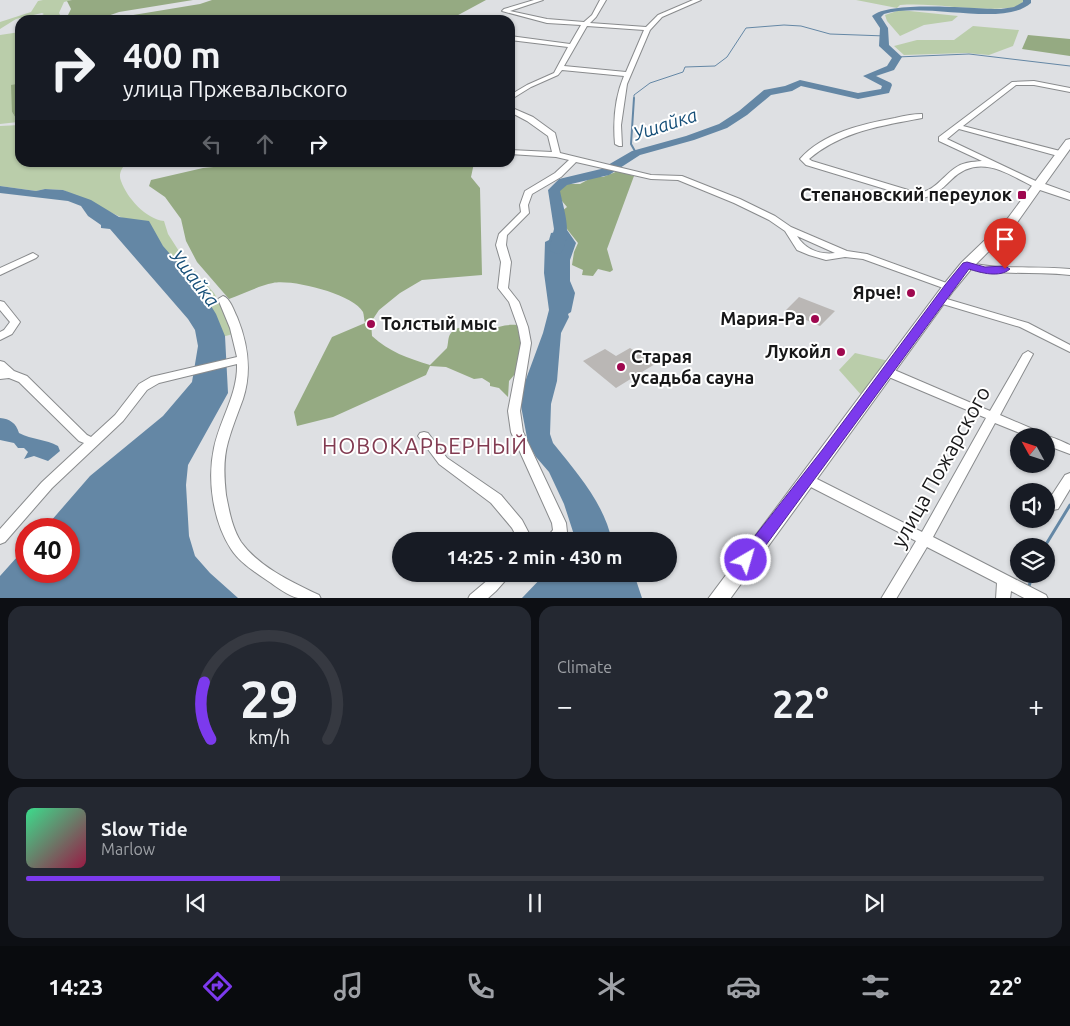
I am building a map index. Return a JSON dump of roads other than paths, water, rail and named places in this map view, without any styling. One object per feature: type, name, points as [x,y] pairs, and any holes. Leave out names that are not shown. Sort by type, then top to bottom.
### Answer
[{"type":"street","points":[[540,0],[505,11],[538,20],[647,30]]},
{"type":"street","points":[[515,95],[529,86],[556,74],[585,24],[594,16],[603,0]]},
{"type":"street","points":[[620,144],[617,125],[619,103],[624,84],[647,30],[660,16],[698,0]]},
{"type":"street","points":[[515,39],[572,46]]},
{"type":"street","points":[[561,68],[629,74]]},
{"type":"street","points":[[1070,90],[1042,84],[1014,83],[942,138],[942,140],[1039,186],[1070,196]]},
{"type":"street","points":[[515,112],[530,119],[552,135],[556,155]]},
{"type":"street","points":[[919,116],[895,120],[844,134],[804,158],[809,163],[904,192],[927,196],[964,166],[992,164]]},
{"type":"street","points":[[958,126],[1061,154]]},
{"type":"street","points":[[718,598],[808,480],[949,287],[967,265],[1012,220],[1070,142]]},
{"type":"street","points":[[515,152],[556,155],[641,175],[674,178],[692,183],[758,211],[788,229],[845,254]]},
{"type":"street","points":[[560,532],[559,523],[517,432],[514,411],[526,344],[523,327],[514,302],[503,288],[506,262],[501,245],[503,234],[506,230],[525,213],[524,205],[528,192],[558,175],[575,159]]},
{"type":"street","points":[[788,229],[800,248],[826,257],[845,254],[864,256],[949,287]]},
{"type":"street","points":[[0,272],[33,256]]},
{"type":"street","points":[[967,265],[984,271],[1032,268],[1070,272]]},
{"type":"street","points":[[223,300],[231,313],[238,334],[239,359],[243,379],[220,448],[217,474],[230,534],[242,553],[285,584],[314,598]]},
{"type":"street","points":[[940,300],[1024,325],[1070,349]]},
{"type":"street","points":[[0,304],[15,322],[8,332],[0,337]]},
{"type":"street","name":"улица Пожарского","points":[[888,598],[925,540],[1028,354]]},
{"type":"street","points":[[0,538],[47,485],[119,418],[143,387],[155,380],[239,359]]},
{"type":"street","points":[[0,365],[5,375],[23,379],[83,438],[93,442]]},
{"type":"street","points":[[888,372],[1020,428]]},
{"type":"street","points":[[427,441],[443,460],[496,499],[521,532]]},
{"type":"street","points":[[1055,444],[1070,450]]},
{"type":"street","points":[[1055,502],[1070,478]]},
{"type":"street","points":[[808,480],[1038,597]]},
{"type":"street","points":[[1003,598],[1004,579]]},
{"type":"street","points":[[475,598],[496,582]]},
{"type":"water","points":[[0,186],[36,191],[45,189],[63,190],[91,200],[119,217],[149,221],[163,246],[200,288],[216,314],[225,336],[228,393],[188,465],[186,485],[189,536],[195,556],[210,573],[238,598],[0,598],[0,576],[15,559],[15,583],[80,583],[80,518],[54,518],[90,476],[163,416],[192,382],[198,346],[195,330],[188,319],[110,229],[101,228],[101,225],[88,216],[81,206],[68,201],[0,193]]},
{"type":"water","points":[[567,230],[576,243],[570,260],[570,281],[575,293],[571,312],[568,314],[569,317],[561,333],[557,381],[551,404],[550,434],[553,443],[596,501],[609,532],[573,532],[564,504],[549,472],[536,457],[528,443],[521,406],[522,390],[543,333],[549,310],[544,273],[545,242],[549,240],[551,233]]},
{"type":"water","points":[[0,418],[12,422],[19,433],[58,446],[60,451],[48,461],[34,456],[24,459],[28,452],[24,448],[18,448],[14,443],[0,440]]},
{"type":"water","points":[[537,582],[637,582],[642,598],[522,598]]},
{"type":"waterway","name":"Ушайка","points":[[556,250],[559,244],[561,229],[554,190],[563,182],[605,172],[636,153],[690,138],[723,126],[743,113],[768,92],[788,89],[800,83],[858,96],[885,91],[887,85],[868,76],[891,68],[897,57],[884,46],[884,28],[876,16],[881,13],[911,7],[1001,11],[1016,9],[1027,3],[1027,0]]},
{"type":"waterway","points":[[634,98],[634,95],[650,83],[683,72],[685,67],[715,66],[727,57],[746,28],[784,25],[801,26],[830,34],[885,36]]},
{"type":"waterway","points":[[897,57],[969,54],[1070,66]]},
{"type":"waterway","points":[[634,98],[631,144],[636,153]]},
{"type":"waterway","points":[[1050,538],[1070,505]]},
{"type":"waterway","points":[[1028,589],[1030,583]]},
{"type":"place","name":"Степановский переулок","points":[[1022,195]]},
{"type":"place","name":"Ярче!","points":[[911,293]]},
{"type":"place","name":"Мария-Ра","points":[[815,319]]},
{"type":"place","name":"Толстый мыс","points":[[371,324]]},
{"type":"place","name":"Лукойл","points":[[841,352]]},
{"type":"place","name":"Старая усадьба сауна","points":[[621,367]]},
{"type":"district","name":"НОВОКАРЬЕРНЫЙ","points":[[425,446]]}]
